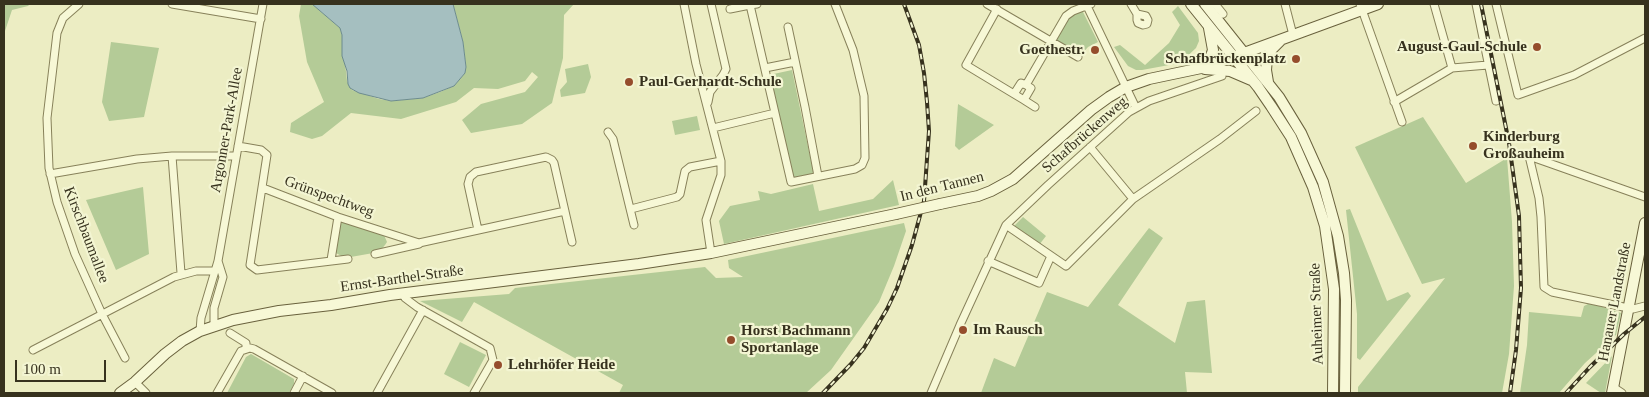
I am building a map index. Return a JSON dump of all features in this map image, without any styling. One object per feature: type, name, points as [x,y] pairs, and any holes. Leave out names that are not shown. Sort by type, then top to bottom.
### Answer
[{"type":"street","name":"Kirschbaumallee","points":[[79,4],[63,18],[57,33],[47,118],[50,174],[70,242],[102,314],[125,358]]},
{"type":"street","points":[[172,4],[261,19]]},
{"type":"street","name":"Argonner-Park-Allee","points":[[200,331],[218,261],[263,4]]},
{"type":"street","points":[[684,4],[699,77],[708,105],[721,161],[721,175],[706,220],[711,253]]},
{"type":"street","points":[[708,105],[710,92],[724,75],[726,65],[711,4]]},
{"type":"street","points":[[730,9],[753,4],[764,68],[791,182],[855,169],[862,165],[865,158],[864,96],[854,50],[835,4]]},
{"type":"street","points":[[987,4],[1078,57]]},
{"type":"street","points":[[1026,85],[1069,13],[1088,4],[1136,108]]},
{"type":"street","points":[[1132,4],[1137,14]]},
{"type":"street","name":"Auheimer Straße","points":[[1192,4],[1258,87],[1282,122],[1313,187],[1325,226],[1334,289],[1333,393]]},
{"type":"street","name":"Auheimer Straße","points":[[1205,4],[1245,53],[1290,114],[1323,182],[1338,236],[1346,300],[1344,393]]},
{"type":"street","points":[[1215,4],[1223,14]]},
{"type":"street","points":[[1268,83],[1267,58],[1275,45],[1288,37],[1284,4]]},
{"type":"street","name":"In den Tannen","points":[[711,253],[896,214],[984,193],[1013,179],[1091,110],[1108,97],[1126,87],[1149,79],[1197,69],[1288,37],[1361,7],[1378,4]]},
{"type":"street","points":[[1434,4],[1452,68]]},
{"type":"street","points":[[1476,4],[1496,101]]},
{"type":"street","points":[[1496,4],[1518,95],[1574,76],[1645,38]]},
{"type":"street","points":[[1361,7],[1402,122]]},
{"type":"street","points":[[997,9],[966,65],[1035,107]]},
{"type":"street","points":[[1197,69],[1205,64],[1212,54],[1213,44],[1208,26]]},
{"type":"street","points":[[788,27],[818,176]]},
{"type":"street","points":[[764,68],[795,62]]},
{"type":"street","points":[[1394,102],[1452,68],[1488,65]]},
{"type":"street","points":[[1197,69],[1235,72],[1247,78],[1258,87]]},
{"type":"street","name":"Schafbrückenweg","points":[[1006,225],[1090,147],[1136,108],[1222,76]]},
{"type":"street","points":[[699,77],[706,82],[717,83]]},
{"type":"street","points":[[1014,94],[1021,82],[1031,88],[1024,100]]},
{"type":"street","points":[[931,393],[1006,225],[1066,266],[1133,199],[1256,112]]},
{"type":"street","points":[[713,128],[775,114]]},
{"type":"street","points":[[608,132],[614,140],[634,225]]},
{"type":"street","name":"Grünspechtweg","points":[[238,146],[261,150],[266,153],[267,160],[262,188],[338,217],[419,243]]},
{"type":"street","points":[[1090,147],[1133,199]]},
{"type":"street","points":[[172,156],[182,274]]},
{"type":"street","points":[[50,174],[137,159],[172,156],[236,156]]},
{"type":"street","points":[[1645,197],[1529,156],[1539,198],[1544,287],[1552,292],[1629,308],[1645,306]]},
{"type":"street","points":[[478,230],[468,184],[470,177],[476,172],[546,157],[552,160],[572,242]]},
{"type":"street","points":[[630,209],[677,198],[680,194],[685,171],[690,167],[721,161]]},
{"type":"street","points":[[262,188],[250,266],[257,270],[348,259]]},
{"type":"street","points":[[375,254],[565,211]]},
{"type":"street","points":[[331,260],[338,217]]},
{"type":"street","name":"Hanauer Landstraße","points":[[1622,393],[1612,390],[1645,223]]},
{"type":"street","name":"Ernst-Barthel-Straße","points":[[120,393],[182,341],[214,325],[279,311],[402,293],[638,264],[711,253]]},
{"type":"street","points":[[988,262],[1039,283],[1051,256]]},
{"type":"street","name":"Argonner-Park-Allee","points":[[214,325],[214,308],[223,277],[218,261]]},
{"type":"street","points":[[33,350],[182,274],[202,270],[214,271]]},
{"type":"street","points":[[402,293],[405,298],[423,310],[490,348],[493,360],[474,393]]},
{"type":"street","points":[[377,393],[423,310]]},
{"type":"street","points":[[230,333],[246,343],[246,348]]},
{"type":"street","points":[[217,393],[241,350],[246,348],[254,348],[332,393]]},
{"type":"street","points":[[294,393],[304,376]]},
{"type":"street","points":[[135,382],[146,393]]},
{"type":"green space","points":[[4,4],[30,4],[12,10],[4,34]]},
{"type":"green space","points":[[301,4],[312,4],[340,28],[347,81],[352,90],[379,99],[392,101],[423,98],[440,92],[454,86],[465,73],[463,42],[453,4],[574,4],[564,15],[563,58],[552,103],[522,124],[471,133],[462,120],[481,104],[525,92],[538,77],[532,72],[525,81],[498,89],[474,88],[456,102],[401,119],[351,113],[322,136],[312,139],[290,132],[291,123],[324,102],[307,62],[299,16]]},
{"type":"green space","points":[[1178,6],[1198,33],[1199,41],[1196,48],[1180,63],[1142,70],[1136,70],[1128,66],[1114,47],[1120,45],[1145,65],[1169,43],[1180,25],[1172,12]]},
{"type":"green space","points":[[1082,10],[1098,42],[1088,47],[1081,55],[1056,41],[1069,15]]},
{"type":"green space","points":[[111,42],[159,48],[144,117],[109,121],[102,102]]},
{"type":"green space","points":[[588,64],[591,77],[585,93],[561,97],[560,90],[567,82],[565,69]]},
{"type":"green space","points":[[792,70],[814,175],[791,179],[769,75]]},
{"type":"green space","points":[[958,104],[994,125],[959,150],[955,146]]},
{"type":"green space","points":[[697,116],[700,130],[675,135],[672,121]]},
{"type":"green space","points":[[1423,117],[1466,183],[1507,158],[1514,286],[1509,354],[1502,393],[1358,393],[1358,387],[1445,278],[1422,284],[1355,147]]},
{"type":"green space","points":[[893,180],[899,205],[724,244],[719,221],[730,206],[760,200],[758,191],[771,194],[813,184],[819,211],[873,199]]},
{"type":"green space","points":[[143,187],[149,254],[116,270],[86,200]]},
{"type":"green space","points":[[1350,209],[1387,301],[1408,292],[1411,296],[1360,360],[1357,358],[1357,314],[1346,210]]},
{"type":"green space","points":[[1023,217],[1046,236],[1039,245],[1013,227]]},
{"type":"green space","points":[[344,222],[384,235],[387,242],[379,252],[345,258],[336,253],[340,224]]},
{"type":"green space","points":[[904,223],[906,231],[879,302],[831,370],[806,393],[619,393],[623,385],[474,302],[462,322],[420,301],[509,294],[515,288],[705,267],[716,278],[743,277],[729,268],[728,260]]},
{"type":"green space","points":[[1149,228],[1163,238],[1118,305],[1175,343],[1187,302],[1205,300],[1212,373],[1185,372],[1187,393],[981,393],[994,358],[1015,367],[1047,292],[1088,307]]},
{"type":"green space","points":[[1590,303],[1621,313],[1616,335],[1585,363],[1559,393],[1520,393],[1527,345],[1529,312],[1581,317],[1584,306]]},
{"type":"green space","points":[[460,342],[486,355],[469,387],[444,374]]},
{"type":"green space","points":[[251,354],[294,379],[294,384],[289,393],[227,393],[246,357]]},
{"type":"green space","points":[[1612,356],[1605,393],[1601,393],[1586,383]]},
{"type":"water","points":[[312,4],[453,4],[463,42],[465,73],[454,86],[423,98],[391,101],[359,93],[350,88],[348,84],[347,71],[342,56],[340,28]]},
{"type":"railway","points":[[823,393],[864,348],[887,309],[897,288],[912,245],[924,201],[929,131],[927,102],[919,45],[904,4]]},
{"type":"railway","points":[[1481,4],[1509,143],[1519,216],[1521,288],[1510,393]]},
{"type":"railway","points":[[1566,393],[1624,334],[1645,317]]},
{"type":"place","name":"August-Gaul-Schule","points":[[1537,47]]},
{"type":"place","name":"Goethestr.","points":[[1095,50]]},
{"type":"place","name":"Schafbrückenplatz","points":[[1296,59]]},
{"type":"place","name":"Paul-Gerhardt-Schule","points":[[629,82]]},
{"type":"place","name":"Kinderburg Großauheim","points":[[1473,146]]},
{"type":"place","name":"Im Rausch","points":[[963,330]]},
{"type":"place","name":"Horst Bachmann Sportanlage","points":[[731,340]]},
{"type":"place","name":"Lehrhöfer Heide","points":[[498,365]]}]
